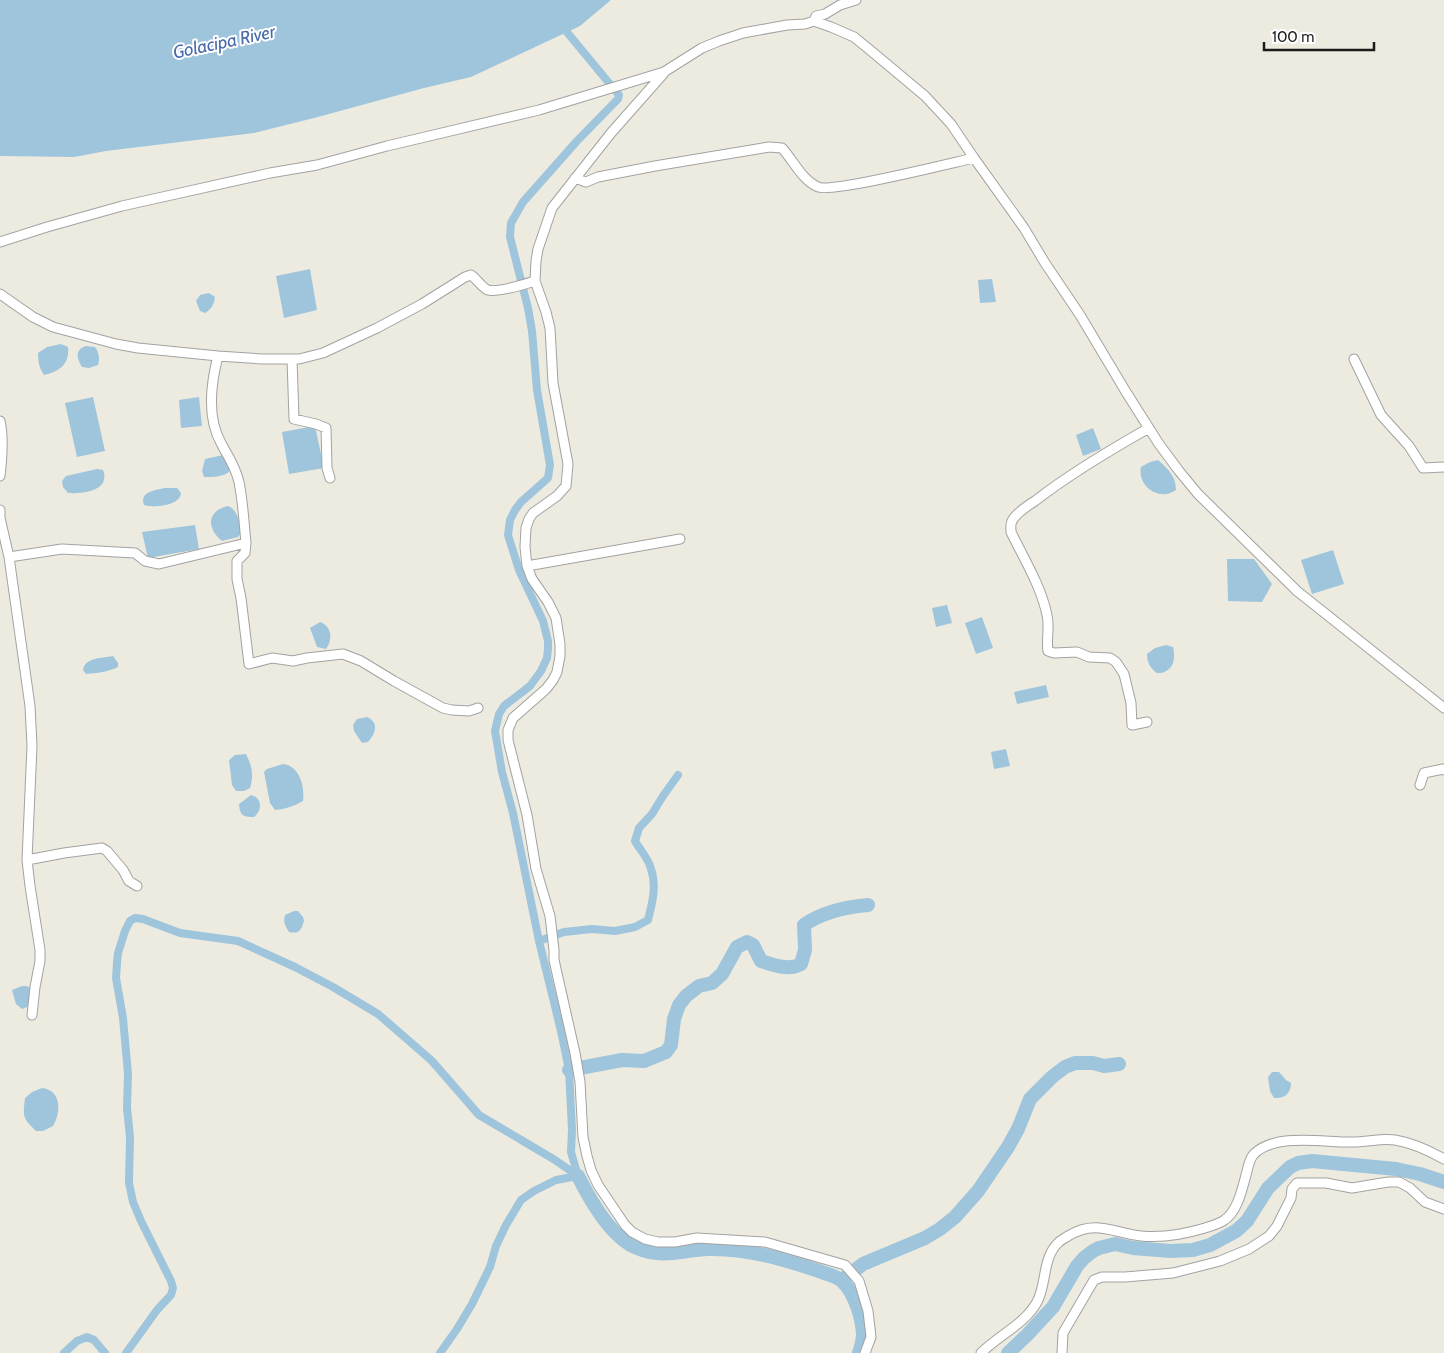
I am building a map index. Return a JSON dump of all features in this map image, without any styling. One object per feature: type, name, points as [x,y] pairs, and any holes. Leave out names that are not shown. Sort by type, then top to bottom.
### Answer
[{"type":"street","points":[[814,21],[816,16],[856,0]]},
{"type":"street","points":[[0,242],[122,206],[317,164],[539,110],[664,72],[702,48],[719,41],[743,34],[814,21],[854,37],[925,96],[951,124],[1024,228],[1149,428],[1179,471],[1198,494],[1297,592],[1444,708]]},
{"type":"street","points":[[664,72],[611,133],[552,208],[538,248],[535,281],[550,328],[553,384],[568,464],[566,486],[557,496],[533,513],[526,528],[525,547],[527,566],[532,578],[556,618],[560,656],[557,672],[553,680],[546,689],[513,718],[508,730],[508,740],[526,815],[536,869],[550,916],[554,960],[580,1082],[583,1137],[591,1170],[598,1185],[625,1225],[632,1232],[645,1239],[658,1242],[675,1242],[697,1238],[765,1242],[845,1265],[859,1281],[868,1310],[871,1337],[865,1353]]},
{"type":"street","points":[[575,178],[586,182],[598,177],[655,166],[769,147],[782,148],[800,172],[812,184],[821,188],[879,179],[974,158]]},
{"type":"street","points":[[0,294],[33,317],[53,327],[116,344],[218,356],[292,359],[323,353],[377,328],[470,275],[476,278],[488,290],[513,288],[535,281]]},
{"type":"street","points":[[218,356],[213,374],[213,420],[220,442],[231,459],[239,481],[246,543],[245,552],[237,561],[237,579],[249,664],[272,658],[292,661],[343,654],[361,661],[443,708],[469,711],[478,708]]},
{"type":"street","points":[[292,359],[294,418],[326,428],[327,468],[330,478]]},
{"type":"street","points":[[1354,359],[1381,415],[1409,446],[1423,468],[1444,468]]},
{"type":"street","points":[[0,422],[2,428],[2,457],[0,476]]},
{"type":"street","points":[[1147,722],[1132,725],[1131,703],[1124,674],[1116,662],[1110,658],[1088,657],[1077,652],[1054,653],[1048,651],[1047,615],[1039,590],[1011,532],[1010,524],[1013,518],[1053,487],[1103,454],[1149,428]]},
{"type":"street","points":[[0,510],[0,518],[9,557],[30,706],[32,746],[27,860],[40,950],[32,1015]]},
{"type":"street","points":[[527,566],[680,539]]},
{"type":"street","points":[[9,557],[62,549],[135,553],[145,561],[159,564],[246,543]]},
{"type":"street","points":[[1420,785],[1424,773],[1444,770]]},
{"type":"street","points":[[27,860],[102,848],[123,870],[128,881],[137,886]]},
{"type":"street","points":[[981,1353],[1019,1323],[1037,1302],[1052,1251],[1058,1242],[1077,1231],[1096,1227],[1142,1236],[1157,1236],[1188,1232],[1224,1221],[1233,1211],[1238,1201],[1253,1154],[1274,1143],[1296,1140],[1352,1142],[1393,1140],[1414,1144],[1444,1160]]},
{"type":"street","points":[[1062,1353],[1063,1333],[1094,1280],[1102,1276],[1125,1277],[1174,1273],[1220,1261],[1249,1249],[1269,1236],[1277,1226],[1290,1198],[1292,1189],[1297,1183],[1326,1183],[1352,1188],[1399,1182],[1410,1188],[1425,1202],[1444,1209]]},
{"type":"water","name":"Golacipa River","points":[[0,0],[611,0],[580,26],[471,77],[254,133],[106,151],[74,157],[0,156]]},
{"type":"water","points":[[310,269],[317,310],[284,318],[276,276]]},
{"type":"water","points":[[992,279],[996,302],[980,303],[978,280]]},
{"type":"water","points":[[209,293],[215,297],[215,300],[211,308],[205,313],[200,311],[196,301],[200,295]]},
{"type":"water","points":[[61,344],[68,347],[65,363],[54,372],[44,375],[39,364],[38,353],[47,347]]},
{"type":"water","points":[[86,346],[95,347],[99,356],[98,365],[89,368],[82,367],[78,352]]},
{"type":"water","points":[[93,397],[105,451],[77,457],[65,403]]},
{"type":"water","points":[[199,397],[202,426],[181,428],[179,400]]},
{"type":"water","points":[[315,426],[324,468],[289,474],[282,432]]},
{"type":"water","points":[[1093,428],[1101,449],[1083,456],[1076,435]]},
{"type":"water","points":[[223,455],[228,463],[229,472],[223,475],[204,477],[202,471],[205,459]]},
{"type":"water","points":[[1158,460],[1173,477],[1176,490],[1163,494],[1156,493],[1146,486],[1142,480],[1141,467]]},
{"type":"water","points":[[97,469],[103,470],[104,477],[103,483],[94,490],[68,493],[63,487],[62,481],[66,476]]},
{"type":"water","points":[[165,488],[177,488],[181,493],[180,497],[166,505],[144,505],[143,501],[146,494]]},
{"type":"water","points":[[228,506],[236,514],[241,533],[238,537],[222,541],[214,531],[211,521],[212,516],[216,512]]},
{"type":"water","points":[[195,525],[199,549],[148,558],[142,532]]},
{"type":"water","points":[[1333,550],[1344,584],[1312,594],[1301,560]]},
{"type":"water","points":[[1227,559],[1254,559],[1272,584],[1262,602],[1228,601]]},
{"type":"water","points":[[947,605],[952,623],[936,627],[932,608]]},
{"type":"water","points":[[982,617],[993,648],[976,654],[965,623]]},
{"type":"water","points":[[320,622],[327,627],[330,634],[330,642],[326,649],[317,647],[310,628]]},
{"type":"water","points":[[1166,645],[1173,647],[1173,664],[1165,672],[1157,673],[1150,665],[1147,654],[1155,648]]},
{"type":"water","points":[[113,656],[118,663],[118,667],[98,673],[86,674],[83,670],[84,666],[91,660]]},
{"type":"water","points":[[1046,685],[1049,697],[1017,704],[1014,692]]},
{"type":"water","points":[[367,717],[374,722],[375,729],[373,736],[368,742],[362,743],[354,731],[353,725],[357,719]]},
{"type":"water","points":[[1006,749],[1010,766],[994,769],[991,752]]},
{"type":"water","points":[[246,754],[252,771],[250,788],[244,791],[236,791],[232,785],[229,760],[235,755]]},
{"type":"water","points":[[283,764],[294,769],[300,778],[303,801],[290,807],[275,810],[270,803],[264,772],[267,769]]},
{"type":"water","points":[[251,795],[258,799],[260,808],[254,817],[247,817],[241,813],[239,804]]},
{"type":"water","points":[[298,911],[304,921],[299,931],[295,933],[289,932],[284,920],[285,915]]},
{"type":"water","points":[[22,986],[32,989],[32,1005],[22,1009],[16,1004],[12,990]]},
{"type":"water","points":[[1272,1072],[1279,1072],[1291,1083],[1289,1092],[1284,1096],[1274,1098],[1270,1091],[1268,1077]]},
{"type":"water","points":[[42,1088],[53,1093],[58,1103],[58,1109],[53,1126],[43,1131],[36,1131],[24,1116],[25,1098],[32,1092]]},
{"type":"waterway","points":[[440,1353],[472,1304],[490,1267],[496,1246],[521,1200],[556,1180],[578,1176],[571,1152],[572,1130],[569,1070],[539,941],[513,813],[502,772],[495,731],[499,714],[504,706],[530,686],[541,671],[547,658],[548,649],[543,621],[519,570],[508,535],[510,520],[515,510],[521,502],[548,478],[550,465],[537,390],[532,331],[510,237],[511,223],[523,202],[577,141],[618,99],[619,95],[561,25]]},
{"type":"waterway","points":[[539,941],[564,932],[592,929],[615,931],[635,927],[648,920],[653,895],[653,875],[650,865],[635,841],[639,828],[652,814],[678,775]]},
{"type":"waterway","points":[[569,1070],[622,1060],[644,1061],[666,1052],[671,1045],[674,1019],[679,1005],[686,996],[699,986],[712,983],[722,974],[737,947],[747,942],[753,945],[761,961],[781,967],[796,966],[801,964],[805,950],[804,925],[811,920],[834,911],[868,905]]},
{"type":"waterway","points":[[126,1353],[157,1310],[171,1295],[173,1288],[133,1202],[129,1183],[128,1074],[123,1018],[116,978],[118,953],[125,931],[130,921],[135,918],[143,919],[180,933],[238,941],[333,987],[378,1014],[432,1061],[479,1115],[555,1160],[578,1176]]},
{"type":"waterway","points":[[842,1280],[863,1264],[925,1238],[955,1217],[978,1191],[1008,1147],[1018,1129],[1030,1099],[1052,1077],[1065,1067],[1075,1063],[1093,1063],[1104,1066],[1119,1064]]},
{"type":"waterway","points":[[1008,1353],[1053,1307],[1077,1266],[1093,1251],[1115,1244],[1133,1248],[1170,1251],[1193,1250],[1210,1245],[1236,1231],[1247,1221],[1268,1188],[1290,1167],[1298,1163],[1312,1161],[1396,1169],[1444,1182]]},
{"type":"waterway","points":[[578,1176],[595,1207],[610,1227],[618,1236],[637,1248],[655,1253],[708,1249],[751,1252],[792,1262],[838,1278],[851,1293],[861,1321],[863,1334],[859,1353]]},
{"type":"waterway","points":[[64,1353],[77,1341],[87,1337],[94,1340],[105,1353]]}]
